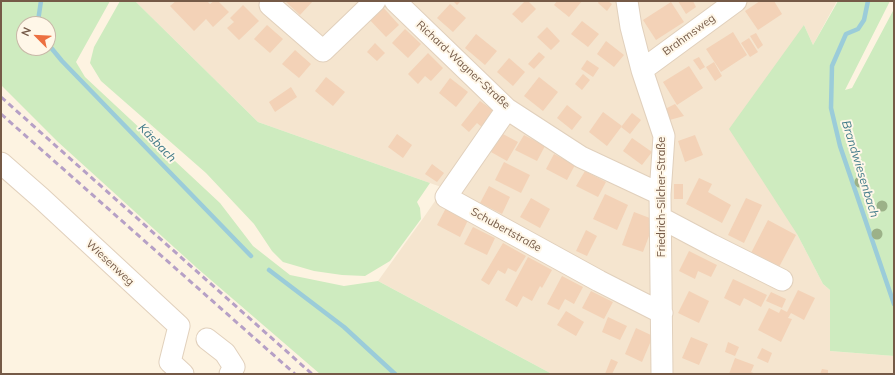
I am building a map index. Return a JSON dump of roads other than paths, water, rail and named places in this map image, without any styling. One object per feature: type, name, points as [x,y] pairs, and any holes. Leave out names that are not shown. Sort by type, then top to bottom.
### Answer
[{"type":"street","points":[[270,5],[323,51],[375,1]]},
{"type":"street","name":"Richard-Wagner-Straße","points":[[395,1],[507,109],[581,157],[660,194]]},
{"type":"street","name":"Friedrich-Silcher-Straße","points":[[627,1],[631,27],[642,70],[664,136],[660,194],[662,218],[662,374]]},
{"type":"street","name":"Brahmsweg","points":[[642,70],[736,1]]},
{"type":"street","name":"Schubertstraße","points":[[507,109],[446,197],[599,281],[662,313]]},
{"type":"street","name":"Wiesenweg","points":[[1,163],[41,198],[179,326],[170,362],[183,374]]},
{"type":"street","points":[[662,218],[782,280]]},
{"type":"street","points":[[207,339],[225,353],[234,367],[230,374]]},
{"type":"waterway","name":"Käsbach","points":[[39,16],[41,1]]},
{"type":"waterway","name":"Brandwiesenbach","points":[[868,1],[864,20],[858,29],[846,34],[832,66],[831,108],[840,146],[894,304]]},
{"type":"waterway","name":"Käsbach","points":[[56,54],[251,256]]},
{"type":"waterway","name":"Käsbach","points":[[269,270],[344,327],[395,374]]},
{"type":"railway","points":[[1,97],[312,374]]},
{"type":"railway","points":[[1,114],[295,374]]}]
